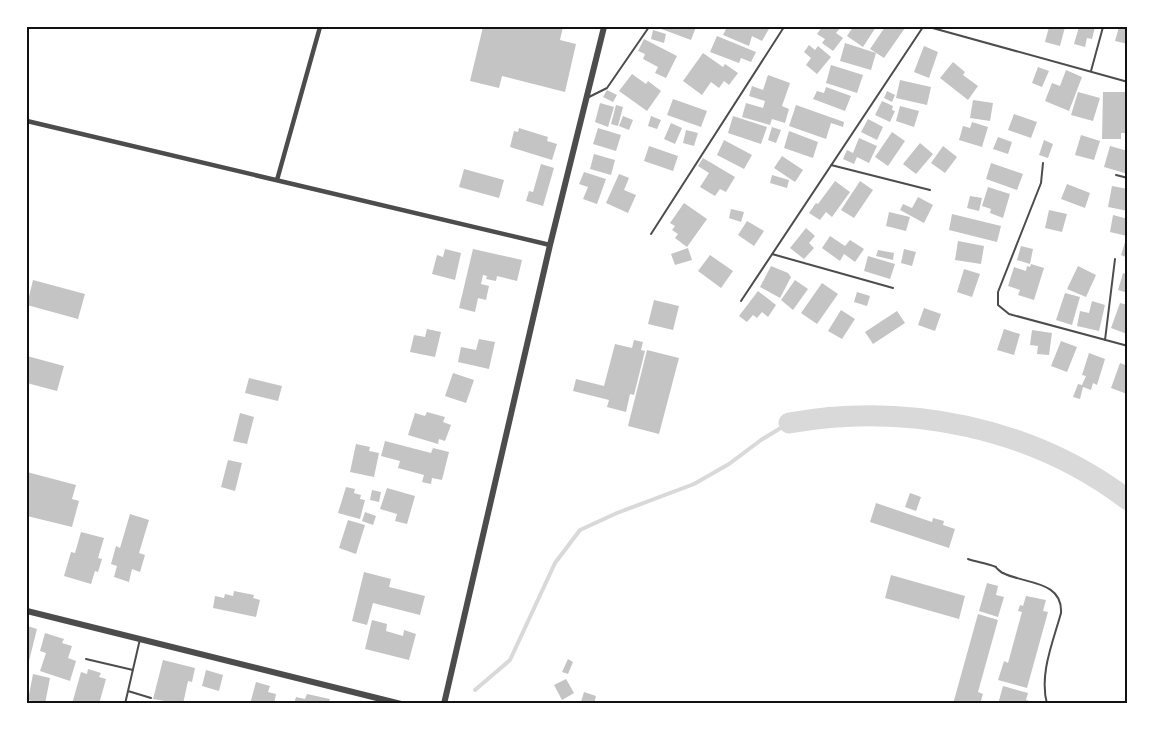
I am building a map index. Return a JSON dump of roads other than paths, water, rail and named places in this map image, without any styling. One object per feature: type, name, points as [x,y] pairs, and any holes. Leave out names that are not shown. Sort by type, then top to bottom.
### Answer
[{"type":"street","points":[[277,180],[320,27]]},
{"type":"street","points":[[444,704],[550,245],[604,27]]},
{"type":"street","points":[[27,121],[550,245]]},
{"type":"street","points":[[27,611],[401,704]]},
{"type":"lane","points":[[586,99],[607,88],[649,27]]},
{"type":"lane","points":[[651,234],[784,27]]},
{"type":"lane","points":[[741,301],[923,27]]},
{"type":"lane","points":[[929,27],[1128,82]]},
{"type":"lane","points":[[1091,71],[1103,27]]},
{"type":"lane","points":[[1043,163],[1038,192],[998,292],[999,305],[1009,314],[1128,346]]},
{"type":"lane","points":[[831,165],[930,190]]},
{"type":"lane","points":[[1116,175],[1128,178]]},
{"type":"lane","points":[[772,254],[893,288]]},
{"type":"lane","points":[[1105,340],[1115,259]]},
{"type":"lane","points":[[968,559],[1042,585],[1061,602],[1061,613],[1044,677],[1043,691],[1047,704]]},
{"type":"lane","points":[[125,704],[140,639]]},
{"type":"lane","points":[[86,659],[133,670]]},
{"type":"lane","points":[[128,692],[151,698]]},
{"type":"waterway","points":[[789,423],[833,417],[878,416],[922,419],[966,426],[1009,438],[1051,454],[1091,475],[1128,500]]},
{"type":"waterway","points":[[475,690],[510,660],[555,563],[580,530],[617,513],[694,484],[729,464],[789,423]]}]
